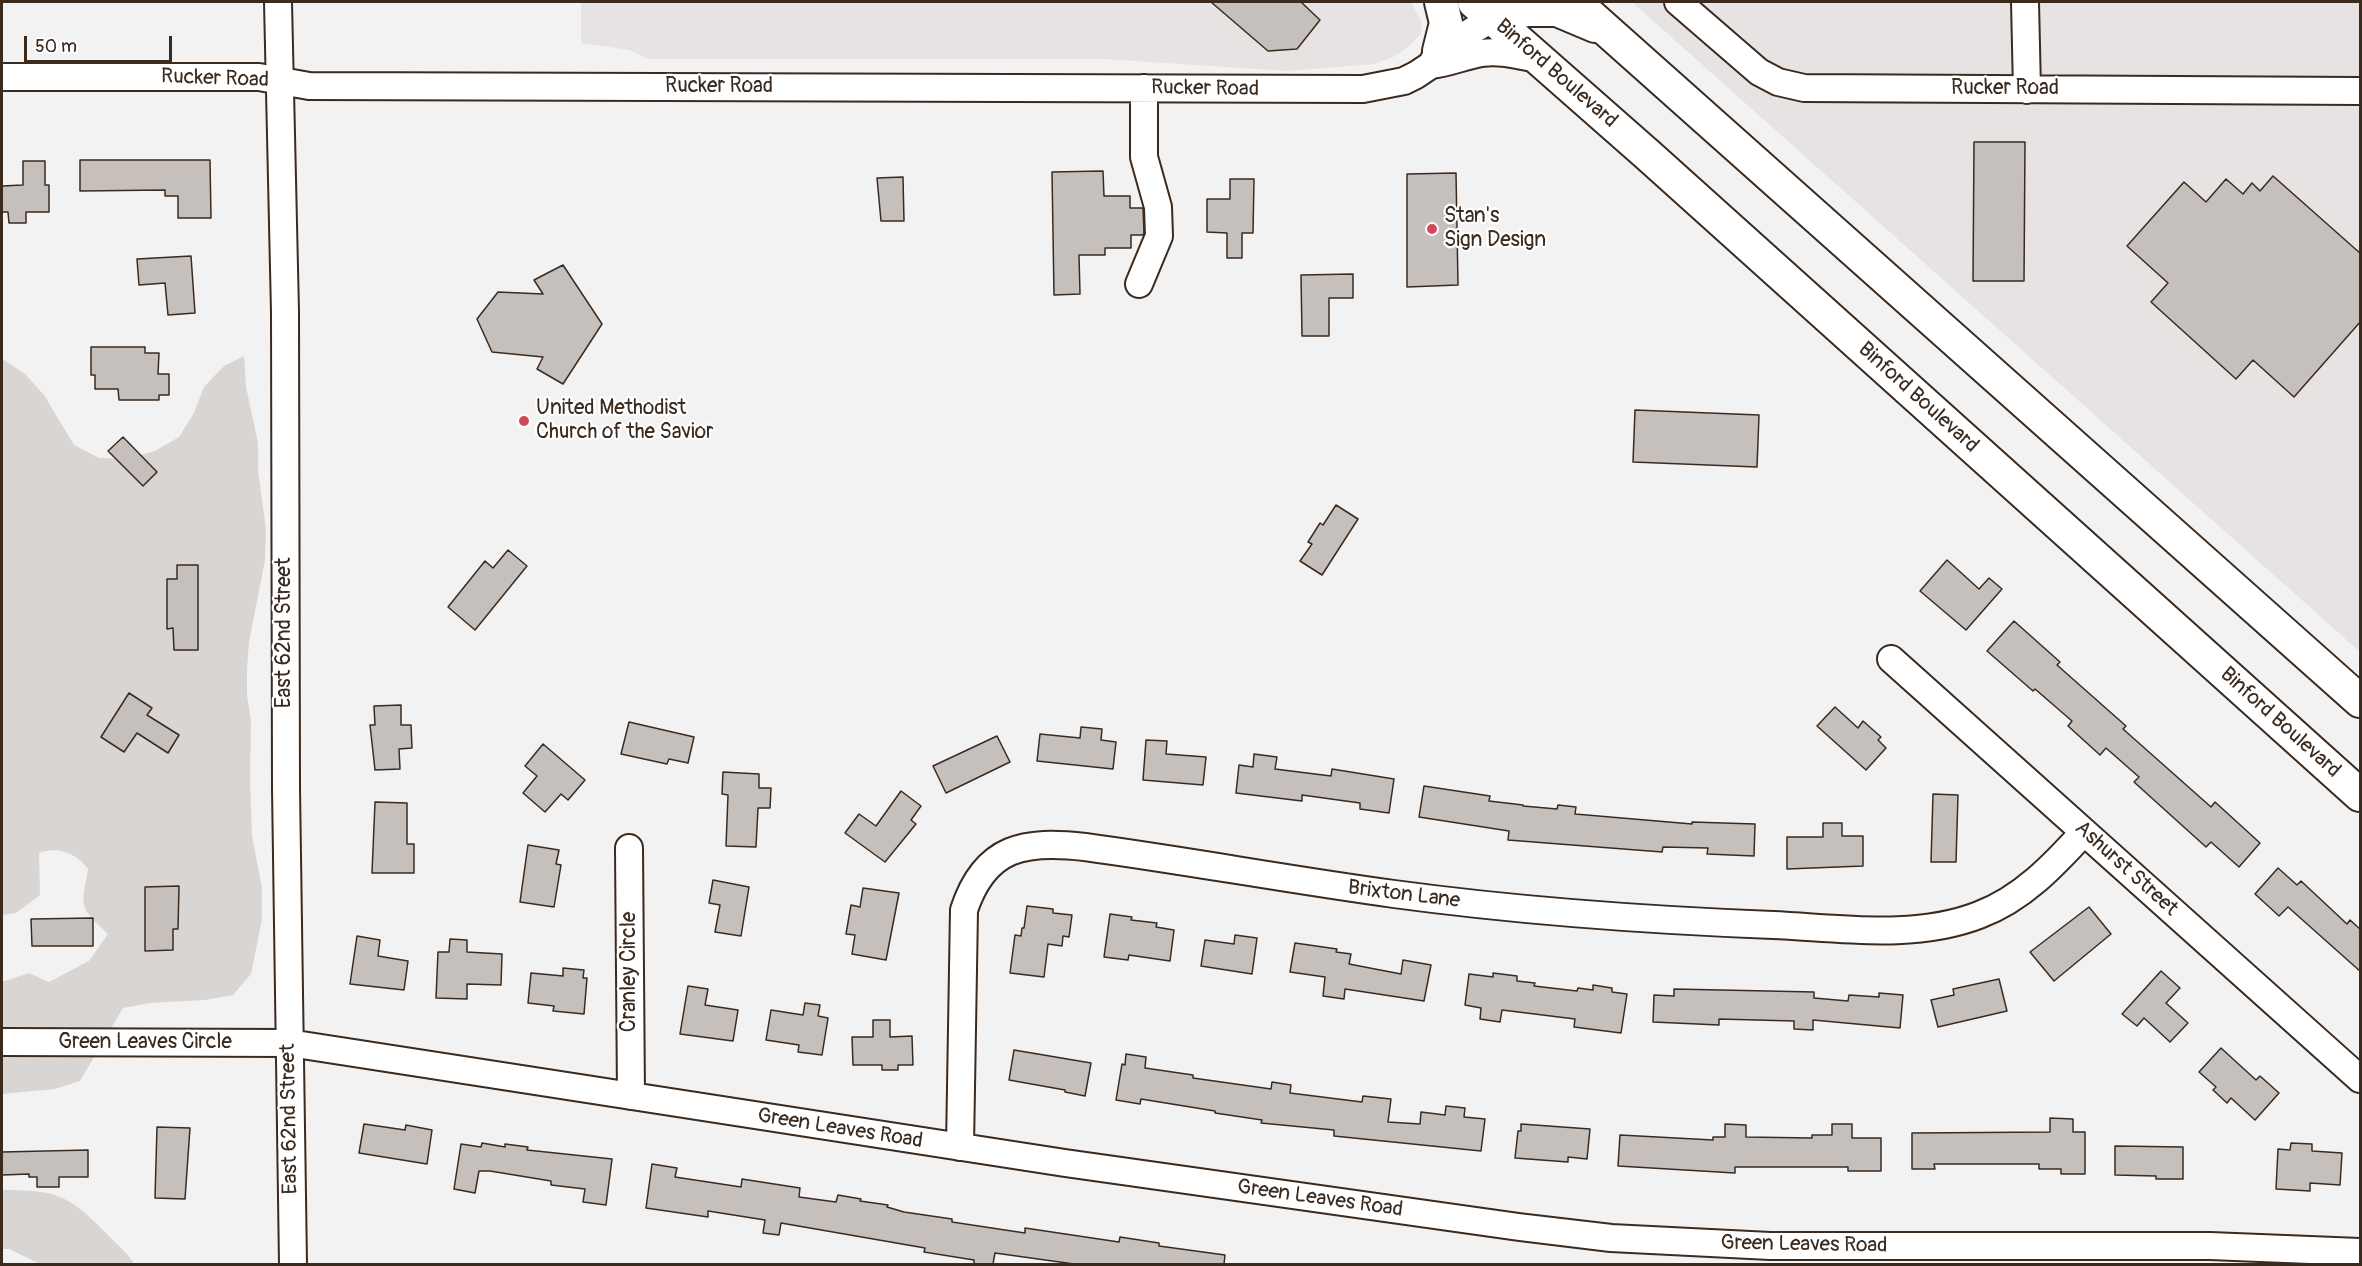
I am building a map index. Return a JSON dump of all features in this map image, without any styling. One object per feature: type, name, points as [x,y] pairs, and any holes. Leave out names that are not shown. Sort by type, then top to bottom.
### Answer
[{"type":"main road","points":[[1435,58],[1446,23],[1441,2]]},
{"type":"main road","points":[[1575,2],[2361,701]]},
{"type":"main road","points":[[1484,10],[1557,10],[1607,31]]},
{"type":"main road","name":"Binford Boulevard","points":[[1484,10],[1648,154],[2361,795]]},
{"type":"street","name":"East 62nd Street","points":[[278,2],[285,312],[286,776],[293,1264]]},
{"type":"street","name":"Rucker Road","points":[[1678,2],[1735,54],[1759,72],[1778,82],[1804,87],[2361,91]]},
{"type":"street","points":[[2025,2],[2027,90]]},
{"type":"street","name":"Rucker Road","points":[[2,77],[259,76],[309,86],[1363,89],[1404,81],[1435,58],[1484,10]]},
{"type":"street","name":"Rucker Road","points":[[1435,58],[1447,63],[1484,53],[1510,54],[1538,59]]},
{"type":"street","points":[[1139,284],[1159,236],[1158,207],[1144,157],[1144,88]]},
{"type":"street","name":"Ashurst Street","points":[[1891,658],[2361,1079]]},
{"type":"street","name":"Brixton Lane","points":[[960,1147],[964,910],[970,892],[987,869],[1009,852],[1027,846],[1055,843],[1385,893],[1567,913],[1709,923],[1887,930],[1953,923],[1979,915],[2011,900],[2057,862],[2084,832]]},
{"type":"street","name":"Cranley Circle","points":[[629,848],[631,1096]]},
{"type":"street","name":"Green Leaves Circle","points":[[2,1042],[289,1043]]},
{"type":"street","name":"Green Leaves Road","points":[[289,1043],[960,1147],[1519,1227],[1640,1240],[1752,1246],[2198,1246],[2361,1252]]},
{"type":"shaded area","points":[[581,2],[1411,2],[1422,23],[1421,34],[1407,48],[1393,57],[1374,64],[1288,71],[1103,59],[648,59],[630,50],[581,43]]},
{"type":"shaded area","points":[[1632,2],[2360,2],[2360,652]]},
{"type":"shaded area","points":[[244,356],[246,387],[258,443],[258,470],[266,530],[265,560],[249,642],[247,668],[247,695],[251,721],[252,836],[262,888],[262,919],[251,974],[233,995],[123,1008],[80,1081],[55,1089],[2,1094],[2,982],[29,973],[49,982],[89,961],[108,934],[84,906],[88,869],[66,852],[53,850],[39,853],[40,895],[16,913],[2,915],[2,359],[24,373],[44,395],[74,445],[99,458],[126,459],[155,451],[179,437],[194,413],[204,387],[224,366]]},
{"type":"shaded area","points":[[2,1190],[48,1193],[70,1202],[93,1220],[134,1264],[40,1264],[9,1249],[2,1249]]},
{"type":"building","points":[[1211,2],[1301,2],[1320,20],[1297,49],[1268,51]]},
{"type":"building","points":[[1974,142],[2025,142],[2024,281],[1973,281]]},
{"type":"building","points":[[80,160],[210,160],[211,218],[178,218],[178,196],[165,196],[165,190],[80,191]]},
{"type":"building","points":[[23,161],[45,161],[45,185],[49,185],[49,212],[26,212],[26,223],[9,223],[8,212],[2,212],[2,186],[23,185]]},
{"type":"building","points":[[1103,171],[1104,196],[1130,196],[1130,208],[1143,208],[1144,233],[1143,235],[1131,235],[1131,248],[1105,248],[1105,255],[1079,255],[1080,294],[1054,295],[1052,172]]},
{"type":"building","name":"Stan's Sign Design","points":[[1456,173],[1458,285],[1407,287],[1407,174]]},
{"type":"building","points":[[2273,176],[2361,254],[2361,321],[2294,397],[2253,360],[2236,379],[2151,302],[2168,283],[2127,246],[2184,182],[2206,202],[2226,179],[2243,194],[2252,183],[2260,191]]},
{"type":"building","points":[[903,177],[904,221],[881,221],[877,178]]},
{"type":"building","points":[[1230,179],[1254,179],[1253,233],[1242,233],[1242,258],[1227,258],[1227,233],[1207,232],[1207,199],[1230,199]]},
{"type":"building","points":[[191,256],[195,313],[168,315],[165,283],[139,285],[137,259]]},
{"type":"building","points":[[563,265],[602,324],[563,384],[537,369],[543,357],[492,352],[477,319],[498,292],[543,294],[534,280]]},
{"type":"building","points":[[1353,274],[1353,298],[1329,298],[1329,336],[1302,336],[1301,275]]},
{"type":"building","points":[[91,347],[145,347],[145,353],[159,353],[158,374],[169,374],[169,395],[159,395],[159,400],[119,400],[118,389],[95,389],[95,375],[91,375]]},
{"type":"building","points":[[1635,410],[1759,415],[1757,467],[1633,462]]},
{"type":"building","points":[[123,437],[157,472],[143,486],[108,451]]},
{"type":"building","points":[[1336,505],[1358,519],[1322,575],[1300,561],[1312,544],[1308,542],[1320,523],[1323,525]]},
{"type":"building","points":[[508,550],[527,566],[475,630],[448,607],[485,561],[493,568]]},
{"type":"building","points":[[1947,560],[1979,589],[1989,578],[2002,589],[1966,630],[1920,591]]},
{"type":"building","points":[[177,565],[198,565],[198,650],[174,650],[173,628],[167,629],[167,579],[177,579]]},
{"type":"building","points":[[2014,621],[2060,662],[2057,665],[2126,726],[2123,729],[2211,807],[2215,802],[2260,843],[2239,867],[2211,842],[2206,847],[2134,782],[2139,777],[2106,748],[2100,755],[2068,726],[2072,721],[1987,651]]},
{"type":"building","points":[[129,693],[152,708],[147,715],[179,735],[168,753],[137,733],[124,752],[101,737]]},
{"type":"building","points":[[401,705],[401,725],[411,725],[412,748],[399,749],[400,769],[375,770],[370,725],[375,725],[374,706]]},
{"type":"building","points":[[1835,707],[1858,728],[1863,721],[1881,737],[1878,740],[1886,748],[1866,770],[1817,726]]},
{"type":"building","points":[[629,722],[694,737],[688,763],[669,759],[667,764],[621,754]]},
{"type":"building","points":[[1081,727],[1102,729],[1101,740],[1116,742],[1113,769],[1037,761],[1040,734],[1080,738]]},
{"type":"building","points":[[997,736],[1010,762],[946,793],[933,766]]},
{"type":"building","points":[[1146,740],[1167,741],[1166,754],[1206,757],[1203,785],[1143,780]]},
{"type":"building","points":[[543,744],[585,780],[568,800],[561,794],[545,812],[523,793],[537,776],[525,766]]},
{"type":"building","points":[[1254,754],[1277,757],[1275,769],[1331,776],[1332,769],[1394,779],[1389,813],[1360,809],[1360,803],[1302,795],[1302,801],[1236,793],[1239,765],[1253,767]]},
{"type":"building","points":[[723,772],[759,774],[759,788],[771,788],[770,808],[758,808],[756,847],[726,846],[728,795],[722,794]]},
{"type":"building","points":[[1424,786],[1490,796],[1489,801],[1523,806],[1557,809],[1558,805],[1576,807],[1575,814],[1692,824],[1692,822],[1755,824],[1754,856],[1707,854],[1708,848],[1663,847],[1662,852],[1508,840],[1509,831],[1419,817]]},
{"type":"building","points":[[901,791],[921,806],[911,820],[916,824],[885,862],[845,833],[859,814],[876,826]]},
{"type":"building","points":[[1933,794],[1958,795],[1956,862],[1931,862]]},
{"type":"building","points":[[375,802],[407,803],[407,844],[414,844],[414,873],[372,873]]},
{"type":"building","points":[[1823,823],[1842,823],[1842,836],[1863,836],[1863,866],[1787,869],[1787,837],[1823,837]]},
{"type":"building","points":[[528,845],[559,850],[556,864],[561,865],[554,907],[520,902]]},
{"type":"building","points":[[2278,868],[2297,885],[2301,881],[2347,924],[2350,920],[2361,930],[2361,972],[2288,907],[2279,916],[2255,894]]},
{"type":"building","points":[[713,880],[749,887],[741,936],[715,932],[720,905],[709,903]]},
{"type":"building","points":[[179,886],[178,929],[173,929],[173,950],[145,951],[145,887]]},
{"type":"building","points":[[863,888],[899,893],[886,960],[852,954],[855,935],[846,934],[851,905],[860,907]]},
{"type":"building","points":[[1027,906],[1053,909],[1053,913],[1072,915],[1069,937],[1063,936],[1062,946],[1048,944],[1044,977],[1010,973],[1015,935],[1021,936]]},
{"type":"building","points":[[2089,907],[2111,934],[2054,981],[2030,952]]},
{"type":"building","points":[[1110,914],[1132,917],[1131,920],[1157,923],[1156,927],[1174,930],[1170,961],[1129,955],[1128,960],[1104,957]]},
{"type":"building","points":[[93,918],[93,946],[32,946],[31,919]]},
{"type":"building","points":[[1235,935],[1257,938],[1252,974],[1201,966],[1205,940],[1234,944]]},
{"type":"building","points":[[357,936],[380,940],[378,956],[408,961],[404,990],[350,984]]},
{"type":"building","points":[[450,939],[467,940],[467,952],[502,954],[501,985],[467,984],[467,999],[436,998],[438,952],[449,952]]},
{"type":"building","points":[[1295,943],[1337,949],[1336,952],[1351,954],[1349,964],[1401,974],[1403,960],[1431,965],[1424,1001],[1345,989],[1344,999],[1323,996],[1325,977],[1290,972]]},
{"type":"building","points":[[563,968],[584,970],[583,978],[587,978],[584,1014],[553,1011],[554,1006],[528,1003],[531,973],[563,976]]},
{"type":"building","points":[[2161,971],[2180,988],[2166,1003],[2188,1023],[2170,1042],[2144,1018],[2137,1026],[2122,1014]]},
{"type":"building","points":[[1493,973],[1517,976],[1517,981],[1535,983],[1534,986],[1577,991],[1578,988],[1593,990],[1593,985],[1612,988],[1612,992],[1627,994],[1621,1033],[1574,1027],[1575,1019],[1502,1010],[1500,1022],[1480,1019],[1481,1008],[1465,1005],[1469,974],[1493,977]]},
{"type":"building","points":[[1999,979],[2007,1011],[1938,1027],[1931,1000],[1954,995],[1953,989]]},
{"type":"building","points":[[688,986],[708,989],[705,1005],[738,1010],[733,1041],[680,1034]]},
{"type":"building","points":[[1674,989],[1814,992],[1814,998],[1848,1001],[1849,995],[1879,997],[1879,993],[1903,995],[1900,1028],[1813,1020],[1813,1030],[1794,1029],[1794,1021],[1719,1019],[1719,1025],[1653,1022],[1654,995],[1674,996]]},
{"type":"building","points":[[805,1003],[820,1005],[818,1016],[828,1018],[822,1055],[798,1052],[799,1045],[766,1040],[771,1010],[803,1015]]},
{"type":"building","points":[[873,1020],[890,1020],[890,1037],[912,1036],[913,1065],[898,1065],[898,1070],[882,1070],[882,1065],[853,1065],[852,1037],[873,1037]]},
{"type":"building","points":[[2221,1048],[2256,1080],[2260,1076],[2279,1093],[2255,1120],[2231,1098],[2227,1103],[2213,1090],[2216,1087],[2199,1072]]},
{"type":"building","points":[[1014,1050],[1091,1063],[1085,1096],[1009,1080]]},
{"type":"building","points":[[1126,1054],[1146,1057],[1145,1068],[1193,1075],[1193,1078],[1271,1089],[1272,1082],[1291,1085],[1290,1093],[1362,1102],[1363,1096],[1391,1099],[1388,1122],[1420,1124],[1421,1112],[1445,1115],[1446,1106],[1465,1108],[1464,1117],[1485,1119],[1481,1151],[1334,1136],[1334,1130],[1261,1123],[1262,1120],[1141,1099],[1140,1104],[1116,1100]]},
{"type":"building","points":[[2050,1118],[2073,1119],[2073,1132],[2085,1132],[2085,1174],[2061,1174],[2061,1169],[2039,1169],[2039,1164],[1934,1164],[1935,1169],[1912,1169],[1912,1133],[2050,1132]]},
{"type":"building","points":[[364,1124],[405,1130],[406,1125],[432,1130],[427,1164],[359,1153]]},
{"type":"building","points":[[1521,1124],[1590,1129],[1587,1159],[1568,1157],[1568,1162],[1515,1158]]},
{"type":"building","points":[[1725,1124],[1746,1125],[1746,1137],[1812,1138],[1812,1135],[1832,1135],[1832,1124],[1852,1124],[1852,1138],[1881,1138],[1881,1171],[1848,1171],[1848,1167],[1735,1167],[1735,1173],[1618,1166],[1620,1135],[1713,1140],[1713,1137],[1725,1137]]},
{"type":"building","points":[[157,1127],[190,1128],[185,1199],[155,1198]]},
{"type":"building","points":[[482,1143],[505,1147],[505,1144],[528,1147],[527,1150],[612,1159],[606,1205],[583,1202],[585,1189],[551,1185],[551,1181],[490,1171],[479,1171],[475,1193],[454,1189],[461,1144],[481,1147]]},
{"type":"building","points":[[2291,1143],[2312,1144],[2312,1151],[2342,1153],[2340,1185],[2310,1183],[2310,1191],[2276,1189],[2278,1149],[2290,1150]]},
{"type":"building","points":[[2115,1146],[2183,1147],[2183,1179],[2115,1175]]},
{"type":"building","points":[[88,1150],[88,1177],[59,1177],[59,1187],[37,1187],[37,1177],[29,1177],[29,1174],[2,1175],[2,1152]]},
{"type":"building","points":[[652,1164],[677,1168],[675,1177],[741,1187],[742,1179],[800,1188],[799,1197],[836,1202],[838,1195],[888,1205],[887,1207],[904,1212],[952,1219],[952,1222],[1025,1233],[1025,1228],[1119,1242],[1120,1237],[1159,1243],[1159,1246],[1225,1255],[1224,1264],[1074,1264],[995,1253],[993,1264],[974,1264],[974,1260],[924,1252],[925,1248],[781,1223],[779,1235],[763,1233],[765,1220],[708,1211],[708,1217],[646,1208]]},
{"type":"place","name":"Stan's Sign Design","points":[[1432,229]]},
{"type":"place","name":"United Methodist Church of the Savior","points":[[524,421]]}]
